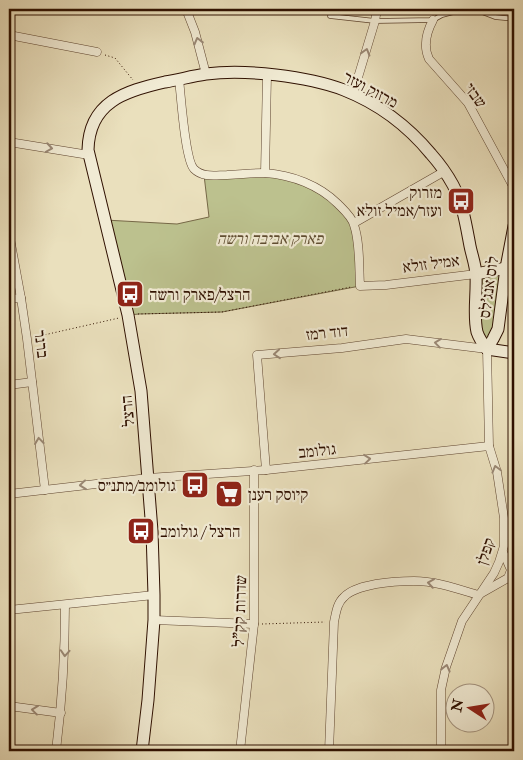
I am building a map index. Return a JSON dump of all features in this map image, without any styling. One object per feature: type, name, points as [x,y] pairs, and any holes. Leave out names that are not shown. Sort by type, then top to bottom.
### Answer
[{"type":"street","points":[[186,9],[196,32],[206,74]]},
{"type":"street","points":[[353,94],[375,20],[376,9]]},
{"type":"street","name":"שבזי","points":[[432,20],[426,44],[426,52],[429,59],[468,103],[514,188]]},
{"type":"street","points":[[9,35],[97,52]]},
{"type":"street","name":"מרזוק ועזר","points":[[89,155],[90,131],[100,112],[115,98],[138,88],[206,74],[237,73],[298,78],[322,83],[353,94],[400,123],[418,138],[445,171],[452,183],[461,204],[476,274],[477,332],[486,349]]},
{"type":"street","points":[[265,173],[267,75]]},
{"type":"street","points":[[179,79],[188,152],[194,169],[204,175],[265,173],[296,179],[311,184],[324,192],[341,207],[354,223],[358,246],[360,286]]},
{"type":"street","points":[[9,142],[89,155]]},
{"type":"street","name":"הרצל","points":[[89,155],[128,316],[141,391],[154,595],[148,700],[142,751]]},
{"type":"street","points":[[354,223],[445,171]]},
{"type":"street","name":"לוס אנג'לס","points":[[486,349],[498,329],[510,268],[514,226]]},
{"type":"street","name":"ברנר","points":[[9,233],[27,339],[45,490]]},
{"type":"street","name":"אמיל זולא","points":[[360,286],[386,285],[510,268]]},
{"type":"street","points":[[9,299],[21,298]]},
{"type":"street","name":"דוד רמז","points":[[266,470],[256,355],[342,348],[406,339],[514,353]]},
{"type":"street","name":"קפלן","points":[[441,751],[441,690],[446,667],[462,621],[494,573],[503,552],[504,518],[497,472],[489,446],[486,349]]},
{"type":"street","points":[[9,385],[32,382]]},
{"type":"street","name":"גולומב","points":[[9,494],[148,478],[266,470],[489,446]]},
{"type":"street","name":"שדרות קק\"ל","points":[[240,751],[254,624],[254,470]]},
{"type":"street","points":[[329,751],[334,622],[337,606],[344,596],[367,585],[416,581],[446,586],[478,595],[508,578],[511,570],[503,552]]},
{"type":"street","points":[[9,610],[154,595]]},
{"type":"street","points":[[56,751],[61,713],[66,604]]},
{"type":"street","points":[[154,620],[254,624]]},
{"type":"street","points":[[9,706],[61,713]]},
{"type":"lane","points":[[330,16],[375,20],[432,20],[442,15],[465,10],[482,12],[503,19],[514,19]]},
{"type":"path","points":[[97,52],[115,58],[138,88]]},
{"type":"path","points":[[27,339],[139,314],[222,312],[360,286]]},
{"type":"path","points":[[254,624],[334,622]]},
{"type":"green space","name":"פארק אביבה ורשה","points":[[265,173],[311,184],[354,223],[360,286],[222,312],[128,315],[105,220],[177,224],[209,217],[204,175]]},
{"type":"green space","points":[[506,268],[498,329],[487,349],[480,338],[476,274]]},
{"type":"place","name":"מזרוק ועזר/אמיל זולא","points":[[461,201]]},
{"type":"place","name":"הרצל/פארק ורשה","points":[[130,294]]},
{"type":"place","name":"גולומב/מתנ״ס","points":[[195,485]]},
{"type":"place","name":"קיוסק רענן","points":[[229,494]]},
{"type":"place","name":"הרצל / גולומב","points":[[141,531]]}]
